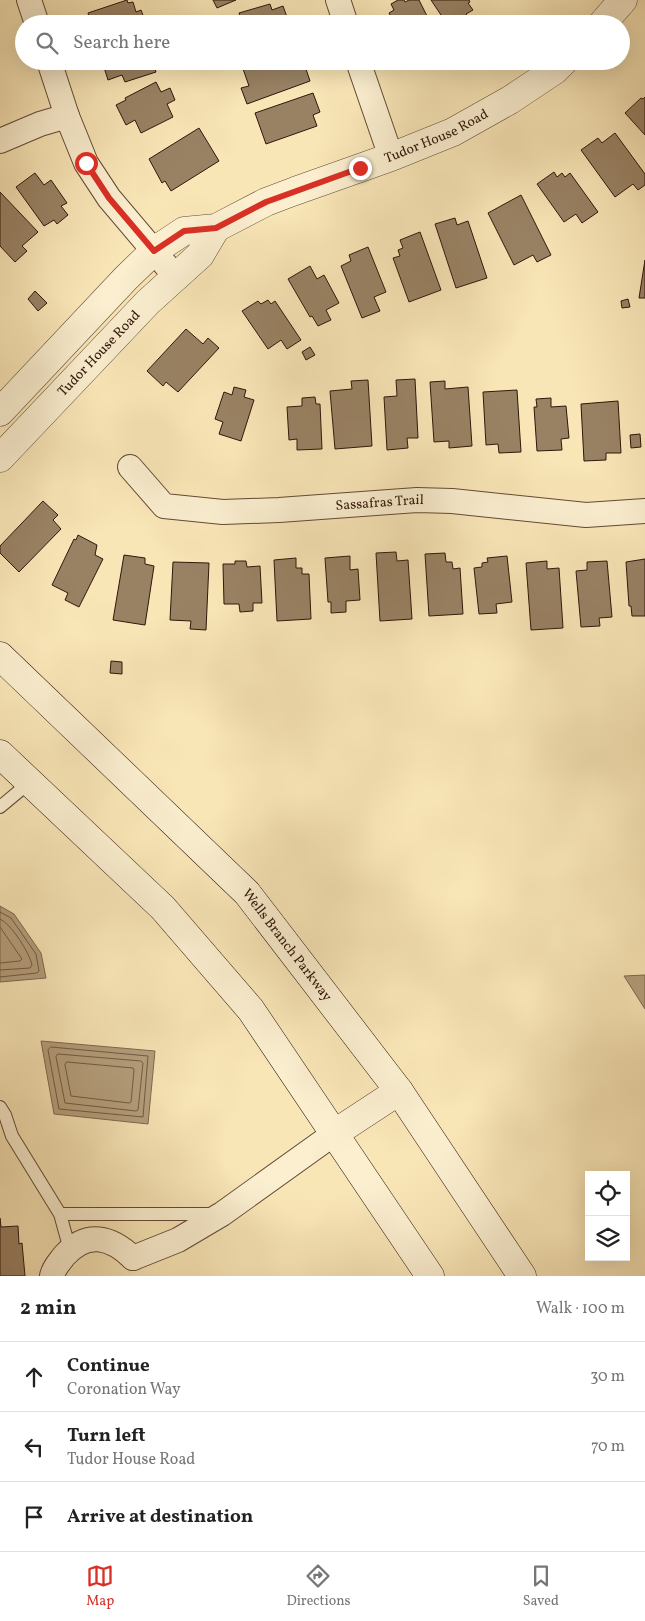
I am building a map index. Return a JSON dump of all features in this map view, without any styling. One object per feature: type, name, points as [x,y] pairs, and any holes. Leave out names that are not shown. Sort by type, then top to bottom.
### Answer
[{"type":"main road","points":[[610,15],[623,0]]},
{"type":"main road","name":"Tudor House Road","points":[[0,412],[126,278],[154,251],[184,231],[216,228],[266,202],[391,156],[461,127],[510,100],[555,70]]},
{"type":"main road","name":"Tudor House Road","points":[[0,458],[148,302],[200,255],[216,228]]},
{"type":"main road","name":"Wells Branch Parkway","points":[[0,656],[246,894],[399,1091],[522,1276]]},
{"type":"main road","points":[[0,754],[162,908],[251,1010],[430,1276]]},
{"type":"main road","points":[[335,1133],[399,1091]]},
{"type":"street","points":[[29,0],[34,15]]},
{"type":"street","points":[[338,0],[343,15]]},
{"type":"street","points":[[52,70],[67,116],[86,163],[109,198],[175,276]]},
{"type":"street","points":[[361,70],[391,156]]},
{"type":"street","points":[[0,140],[67,116]]},
{"type":"street","name":"Sassafras Trail","points":[[130,467],[164,506],[223,512],[417,500],[452,501],[586,515],[645,511]]},
{"type":"street","points":[[52,1276],[54,1269],[70,1250],[83,1240],[105,1240],[120,1246],[132,1267],[222,1214],[335,1133]]},
{"type":"lane","points":[[0,806],[30,782]]},
{"type":"lane","points":[[0,1107],[5,1115],[12,1136],[60,1214],[70,1250]]},
{"type":"lane","points":[[0,1130],[12,1136]]},
{"type":"lane","points":[[60,1214],[222,1214]]},
{"type":"water","points":[[0,906],[14,914],[41,953],[46,978],[0,982]]},
{"type":"water","points":[[645,975],[645,1009],[624,976]]},
{"type":"water","points":[[41,1041],[155,1051],[148,1124],[54,1114]]},
{"type":"building","points":[[127,0],[128,3],[133,2],[136,12],[141,10],[143,15],[89,15],[88,13]]},
{"type":"building","points":[[213,0],[236,0],[217,8]]},
{"type":"building","points":[[398,0],[404,0],[405,2],[419,0],[426,15],[390,15],[389,13],[394,10],[391,4]]},
{"type":"building","points":[[431,0],[469,0],[470,2],[468,3],[473,10],[467,15],[441,15]]},
{"type":"building","points":[[270,4],[272,10],[283,6],[286,15],[240,15],[239,13]]},
{"type":"building","points":[[105,70],[155,70],[156,72],[125,82],[122,75],[108,80]]},
{"type":"building","points":[[243,70],[306,70],[310,81],[247,104],[241,88],[249,86]]},
{"type":"building","points":[[156,82],[161,92],[170,88],[175,100],[167,104],[173,117],[141,133],[135,120],[126,125],[116,105],[126,100],[125,98]]},
{"type":"building","points":[[313,93],[320,112],[313,115],[317,126],[266,144],[255,113]]},
{"type":"building","points":[[645,97],[645,135],[625,113],[641,98]]},
{"type":"building","points":[[199,128],[219,161],[171,191],[165,181],[162,183],[149,159]]},
{"type":"building","points":[[615,133],[645,174],[645,185],[638,190],[633,184],[615,197],[581,150],[598,138],[602,143]]},
{"type":"building","points":[[554,172],[557,177],[562,173],[565,177],[570,173],[598,212],[582,223],[576,214],[564,222],[537,184]]},
{"type":"building","points":[[35,173],[44,185],[51,180],[67,203],[61,206],[68,215],[57,224],[54,220],[44,226],[16,187]]},
{"type":"building","points":[[0,192],[38,232],[22,246],[27,251],[15,262],[0,246]]},
{"type":"building","points":[[521,195],[551,255],[537,262],[533,255],[514,265],[488,213]]},
{"type":"building","points":[[455,218],[457,225],[468,221],[487,278],[456,288],[435,224]]},
{"type":"building","points":[[420,232],[441,290],[409,302],[393,258],[400,256],[398,250],[403,248],[400,240]]},
{"type":"building","points":[[368,247],[386,292],[374,297],[380,311],[362,318],[341,266],[351,261],[349,255]]},
{"type":"building","points":[[645,260],[645,298],[639,298]]},
{"type":"building","points":[[310,266],[317,279],[324,275],[339,303],[326,310],[331,320],[318,326],[312,316],[310,317],[288,279]]},
{"type":"building","points":[[35,291],[47,303],[38,311],[28,299]]},
{"type":"building","points":[[628,299],[630,307],[622,308],[621,301]]},
{"type":"building","points":[[268,300],[271,304],[275,301],[301,340],[287,349],[281,340],[268,349],[242,311],[258,301],[261,304]]},
{"type":"building","points":[[186,329],[203,344],[208,338],[219,348],[178,392],[166,382],[163,386],[147,371]]},
{"type":"building","points":[[310,347],[315,355],[306,360],[302,352]]},
{"type":"building","points":[[415,379],[418,438],[407,438],[408,448],[387,450],[384,397],[397,396],[396,380]]},
{"type":"building","points":[[368,380],[372,446],[335,449],[330,391],[352,389],[351,381]]},
{"type":"building","points":[[445,381],[445,389],[468,387],[472,446],[449,448],[449,441],[434,442],[430,382]]},
{"type":"building","points":[[234,387],[246,390],[244,397],[254,400],[241,441],[219,434],[223,422],[215,419],[224,392],[232,395]]},
{"type":"building","points":[[517,390],[521,452],[499,453],[498,444],[486,445],[483,392]]},
{"type":"building","points":[[315,397],[316,404],[320,404],[322,449],[297,450],[297,439],[289,440],[287,407],[302,406],[302,398]]},
{"type":"building","points":[[551,398],[551,407],[566,406],[569,438],[561,439],[562,450],[537,451],[534,407],[537,407],[536,399]]},
{"type":"building","points":[[618,401],[621,453],[606,453],[606,460],[584,461],[581,404]]},
{"type":"building","points":[[640,434],[641,447],[631,448],[630,435]]},
{"type":"building","points":[[43,501],[58,515],[53,520],[61,529],[19,572],[0,553],[0,546]]},
{"type":"building","points":[[78,535],[97,545],[95,555],[103,559],[79,607],[65,600],[68,593],[52,585],[74,539],[76,540]]},
{"type":"building","points":[[396,552],[397,561],[408,560],[412,619],[380,621],[376,553]]},
{"type":"building","points":[[445,553],[446,562],[452,562],[453,569],[460,568],[463,614],[429,616],[425,554]]},
{"type":"building","points":[[124,555],[145,558],[145,564],[154,566],[145,625],[113,620]]},
{"type":"building","points":[[350,556],[350,570],[358,569],[360,600],[346,601],[346,612],[331,613],[331,602],[328,602],[325,558]]},
{"type":"building","points":[[507,556],[512,602],[496,604],[497,613],[479,614],[474,568],[482,567],[482,563],[488,562],[487,558]]},
{"type":"building","points":[[296,558],[296,568],[302,568],[302,574],[309,574],[311,619],[277,621],[274,560]]},
{"type":"building","points":[[645,559],[645,616],[632,616],[631,606],[629,606],[626,562]]},
{"type":"building","points":[[235,561],[246,561],[247,567],[260,566],[262,603],[253,603],[253,611],[240,612],[239,604],[224,604],[223,564],[235,564]]},
{"type":"building","points":[[547,561],[547,569],[559,568],[563,628],[531,630],[526,563]]},
{"type":"building","points":[[607,561],[612,617],[599,618],[600,626],[581,627],[576,571],[587,570],[587,562]]},
{"type":"building","points":[[173,562],[209,563],[206,630],[190,629],[191,621],[170,620]]},
{"type":"building","points":[[111,661],[122,662],[122,674],[110,673]]},
{"type":"building","points":[[0,1218],[1,1227],[18,1226],[19,1244],[22,1243],[25,1276],[0,1276]]},
{"type":"route","points":[[86,163],[109,198],[154,251],[184,231],[216,228],[266,202],[360,168]]}]
